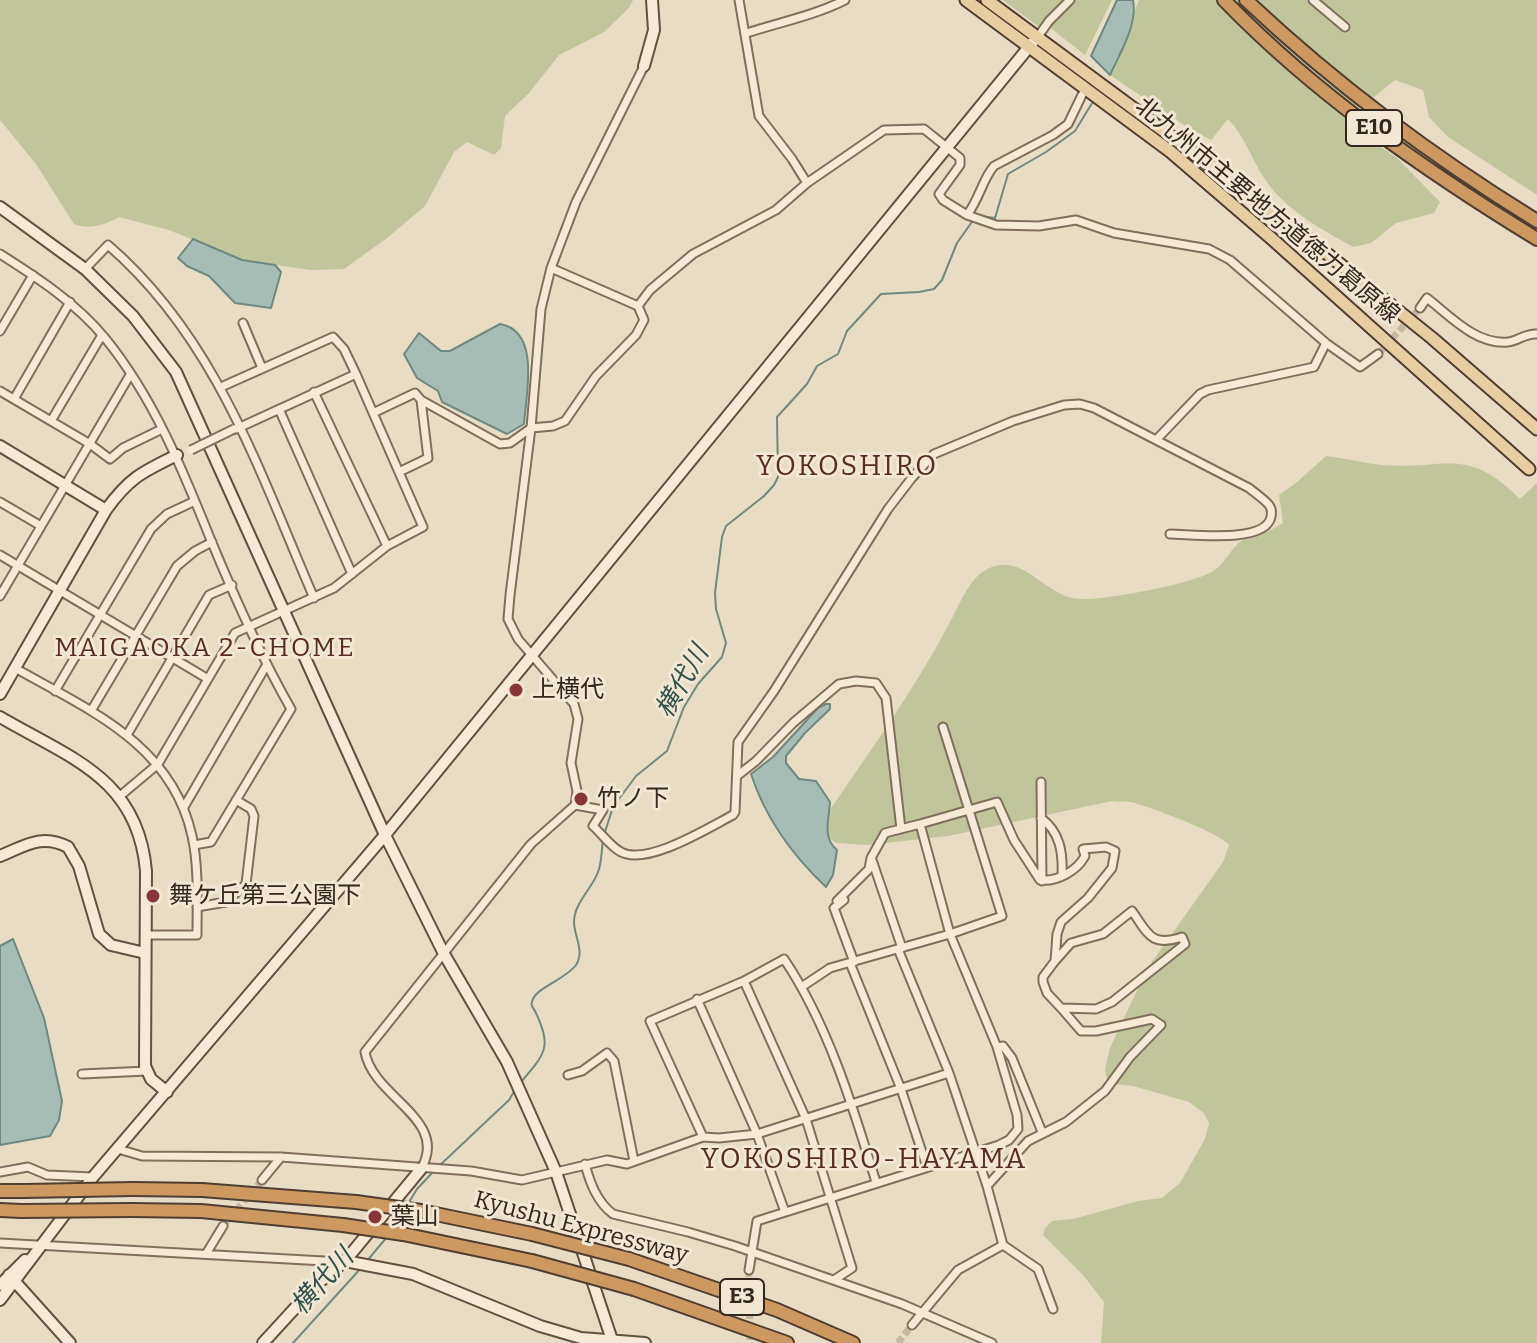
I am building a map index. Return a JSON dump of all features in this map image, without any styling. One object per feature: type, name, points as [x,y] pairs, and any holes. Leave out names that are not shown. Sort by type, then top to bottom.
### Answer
[{"type":"highway","name":"E10","points":[[1224,0],[1326,92],[1431,170],[1537,239]]},
{"type":"highway","name":"E10","points":[[1246,0],[1336,81],[1388,121],[1537,221]]},
{"type":"highway","name":"Kyushu Expressway","points":[[0,1191],[202,1190],[356,1202],[421,1211],[532,1234],[629,1259],[737,1295],[853,1343]]},
{"type":"highway","name":"Kyushu Expressway","points":[[0,1210],[201,1211],[403,1234],[532,1261],[634,1289],[787,1343]]},
{"type":"main road","name":"北九州市主要地方道徳力葛原線","points":[[966,0],[1033,43],[1295,228],[1432,338],[1537,429]]},
{"type":"main road","name":"北九州市主要地方道徳力葛原線","points":[[987,0],[1033,43],[1171,152],[1271,238],[1529,469]]},
{"type":"street","points":[[263,1343],[318,1283],[345,1261],[421,1169],[429,1155],[429,1140],[420,1124],[371,1072],[365,1052],[531,844],[575,805],[577,791],[571,763],[578,719],[574,704],[518,639],[508,619],[531,428],[541,309],[551,268],[576,202],[644,66],[654,30],[652,0]]},
{"type":"street","points":[[739,0],[759,116],[807,183]]},
{"type":"street","points":[[747,33],[783,21],[801,19],[845,0]]},
{"type":"street","points":[[0,1300],[12,1278],[93,1177],[385,835],[1049,21],[1070,0]]},
{"type":"street","points":[[1313,0],[1345,27]]},
{"type":"street","points":[[967,215],[994,166],[1068,124],[1082,95]]},
{"type":"street","points":[[638,306],[650,290],[693,254],[776,210],[807,183],[884,130],[924,129],[960,158],[960,165],[939,194],[967,215],[1009,226],[1039,226],[1076,220],[1114,233],[1209,249],[1230,260],[1326,343],[1360,367],[1378,354]]},
{"type":"street","points":[[0,207],[85,269],[133,316],[176,372],[385,835],[444,954],[507,1062],[556,1172],[612,1341]]},
{"type":"street","points":[[85,269],[108,245],[166,304],[195,343],[221,387],[314,598]]},
{"type":"street","points":[[0,254],[70,302],[102,335],[130,375],[177,455],[266,666],[291,709],[211,842],[194,845]]},
{"type":"street","points":[[373,413],[415,393],[421,400],[500,444],[510,443],[531,428],[553,426],[570,415],[596,376],[636,335],[644,320],[638,306],[551,268]]},
{"type":"street","points":[[0,331],[33,275]]},
{"type":"street","points":[[1420,308],[1427,298],[1483,340],[1509,342],[1530,333],[1537,334]]},
{"type":"street","points":[[14,399],[70,302]]},
{"type":"street","points":[[243,323],[262,368]]},
{"type":"street","points":[[51,421],[102,335]]},
{"type":"street","points":[[120,796],[158,764],[235,633],[334,588],[387,546],[423,527],[356,374],[344,349],[333,337],[221,387]]},
{"type":"street","points":[[1157,439],[1200,394],[1230,383],[1314,367],[1326,343]]},
{"type":"street","points":[[0,694],[106,510],[134,476],[356,374]]},
{"type":"street","points":[[0,596],[130,375]]},
{"type":"street","points":[[0,391],[110,459],[123,448],[162,429]]},
{"type":"street","points":[[314,392],[387,546]]},
{"type":"street","points":[[399,472],[428,458],[421,400]]},
{"type":"street","points":[[575,805],[603,810],[593,826],[621,852],[635,857],[687,839],[733,815],[736,750],[743,734],[774,691],[888,509],[934,454],[1013,421],[1064,405],[1080,404],[1157,439],[1249,488],[1270,506],[1272,513],[1268,525],[1258,532],[1170,534]]},
{"type":"street","points":[[279,409],[352,574]]},
{"type":"street","points":[[0,446],[106,510]]},
{"type":"street","points":[[55,691],[151,529],[167,514],[195,501]]},
{"type":"street","points":[[0,502],[41,526]]},
{"type":"street","points":[[91,711],[177,566],[212,542]]},
{"type":"street","points":[[0,555],[208,679]]},
{"type":"street","points":[[127,735],[209,595],[232,585]]},
{"type":"street","points":[[184,807],[266,666]]},
{"type":"street","points":[[15,668],[127,735],[158,764],[184,807],[194,845],[197,935],[146,935]]},
{"type":"street","points":[[737,776],[839,684],[856,681],[876,683],[886,698],[901,829]]},
{"type":"street","points":[[0,717],[83,765],[120,796],[136,821],[144,846],[145,1066],[151,1079],[167,1092]]},
{"type":"street","points":[[803,986],[830,968],[1002,916],[943,727]]},
{"type":"street","points":[[1041,782],[1042,881]]},
{"type":"street","points":[[197,907],[226,902],[246,884],[254,816],[251,809],[236,800]]},
{"type":"street","points":[[927,1167],[834,908],[869,869],[871,858],[885,833],[997,802],[1014,840],[1042,881]]},
{"type":"street","points":[[1041,818],[1057,836],[1063,859],[1062,875]]},
{"type":"street","points":[[749,1270],[757,1221],[975,1153],[1009,1140],[1018,1129],[1017,1115],[997,1047],[950,934],[920,824]]},
{"type":"street","points":[[0,856],[32,841],[46,839],[68,847],[79,866],[99,934],[111,945],[145,953]]},
{"type":"street","points":[[1042,881],[1049,881],[1080,866],[1085,856],[1083,849],[1106,847],[1115,851],[1112,868],[1088,898],[1061,922],[1055,961]]},
{"type":"street","points":[[871,858],[900,949],[949,1073],[987,1186],[1003,1245],[1038,1269],[1053,1309]]},
{"type":"street","points":[[987,1186],[1028,1141],[1066,1122],[1105,1091],[1130,1057],[1161,1025],[1152,1019],[1096,1031],[1081,1031],[1047,993],[1043,977],[1055,961],[1071,943],[1103,934],[1132,911],[1151,939],[1164,942],[1182,937],[1185,944],[1112,1002],[1096,1009],[1061,1008]]},
{"type":"street","points":[[703,1137],[650,1021],[744,981],[784,959],[803,986],[852,1105],[876,1182]]},
{"type":"street","points":[[744,981],[806,1119],[831,1197],[852,1268],[834,1280]]},
{"type":"street","points":[[697,999],[757,1134],[785,1212]]},
{"type":"street","points":[[997,1047],[1003,1046],[1012,1058],[1042,1132]]},
{"type":"street","points":[[568,1075],[582,1071],[607,1053],[614,1061],[634,1161]]},
{"type":"street","points":[[82,1074],[147,1071]]},
{"type":"street","points":[[118,1149],[142,1156],[281,1157],[471,1171],[522,1180],[607,1160],[627,1164],[703,1137],[757,1134],[949,1073]]},
{"type":"street","points":[[262,1180],[281,1157]]},
{"type":"street","points":[[585,1164],[591,1184],[604,1207],[613,1214],[751,1251],[902,1304],[992,1343]]},
{"type":"street","points":[[0,1172],[28,1167],[47,1175],[93,1177]]},
{"type":"street","points":[[206,1254],[223,1226]]},
{"type":"street","points":[[0,1243],[345,1261],[413,1274],[540,1326],[581,1338],[645,1343]]},
{"type":"street","points":[[912,1325],[958,1270],[1003,1245]]},
{"type":"street","points":[[0,1285],[12,1278]]},
{"type":"street","points":[[12,1278],[70,1343]]},
{"type":"green space","points":[[0,0],[633,0],[629,8],[604,32],[559,55],[529,93],[505,116],[501,148],[494,155],[467,142],[454,152],[425,206],[387,238],[344,269],[311,270],[242,260],[169,230],[119,217],[97,226],[74,224],[36,164],[0,120]]},
{"type":"green space","points":[[1003,0],[1112,0],[1085,55],[1044,23],[1039,27]]},
{"type":"green space","points":[[1139,0],[1537,0],[1537,195],[1448,137],[1429,117],[1423,90],[1395,80],[1344,121],[1397,158],[1440,202],[1434,213],[1396,223],[1371,243],[1353,247],[1304,218],[1273,190],[1228,119],[1211,140],[1110,75]]},
{"type":"green space","points":[[1326,456],[1381,465],[1470,466],[1501,482],[1520,499],[1537,483],[1537,1343],[1101,1343],[1104,1302],[1083,1275],[1043,1235],[1052,1221],[1162,1198],[1180,1183],[1205,1139],[1209,1124],[1204,1113],[1189,1102],[1133,1086],[1114,1084],[1107,1079],[1105,1070],[1110,1048],[1147,969],[1223,862],[1229,845],[1183,820],[1140,805],[1112,801],[948,836],[867,845],[836,843],[828,837],[821,823],[920,675],[966,591],[984,571],[1004,565],[1015,567],[1067,597],[1079,599],[1128,594],[1205,575],[1215,570],[1244,539],[1283,523],[1279,495]]},
{"type":"water","points":[[1117,0],[1133,0],[1134,9],[1127,38],[1110,75],[1091,56]]},
{"type":"water","points":[[193,239],[242,260],[275,265],[281,272],[271,308],[235,303],[209,276],[187,266],[178,258]]},
{"type":"water","points":[[500,324],[513,329],[521,338],[528,365],[524,424],[507,434],[442,402],[438,391],[417,378],[404,354],[419,333],[441,351],[450,351]]},
{"type":"water","points":[[830,704],[830,709],[786,756],[786,763],[799,779],[816,781],[830,802],[828,834],[837,850],[833,875],[826,887],[781,835],[751,774],[773,757],[818,708]]},
{"type":"water","points":[[13,939],[44,1018],[62,1101],[59,1120],[50,1136],[0,1145],[0,946]]},
{"type":"waterway","name":"横代川","points":[[980,216],[995,218],[1008,174],[1075,131],[1094,100]]},
{"type":"waterway","name":"横代川","points":[[604,835],[613,807],[636,776],[667,751],[684,707],[698,684],[722,657],[726,643],[716,609],[715,593],[722,537],[726,526],[764,496],[778,477],[777,417],[807,384],[817,366],[838,354],[847,331],[881,294],[934,289],[942,280],[957,243],[974,219]]},
{"type":"waterway","name":"横代川","points":[[521,1082],[541,1056],[545,1042],[532,1001],[540,991],[576,965],[579,949],[575,915],[598,872],[603,841]]},
{"type":"waterway","name":"横代川","points":[[438,1167],[509,1100],[515,1090]]},
{"type":"waterway","name":"横代川","points":[[408,1204],[433,1172]]},
{"type":"waterway","name":"横代川","points":[[394,1228],[403,1213]]},
{"type":"waterway","name":"横代川","points":[[366,1262],[387,1237]]},
{"type":"waterway","name":"横代川","points":[[293,1343],[362,1267]]},
{"type":"tunnel","points":[[1378,354],[1420,308]]},
{"type":"tunnel","points":[[223,1226],[262,1180]]},
{"type":"tunnel","points":[[749,1270],[750,1343]]},
{"type":"tunnel","points":[[898,1343],[912,1325]]},
{"type":"place","name":"上横代","points":[[516,690]]},
{"type":"place","name":"竹ノ下","points":[[581,799]]},
{"type":"place","name":"舞ケ丘第三公園下","points":[[153,896]]},
{"type":"place","name":"葉山","points":[[375,1217]]},
{"type":"district","name":"YOKOSHIRO","points":[[847,467]]},
{"type":"district","name":"MAIGAOKA 2-CHOME","points":[[205,649]]},
{"type":"district","name":"YOKOSHIRO-HAYAMA","points":[[864,1160]]}]
